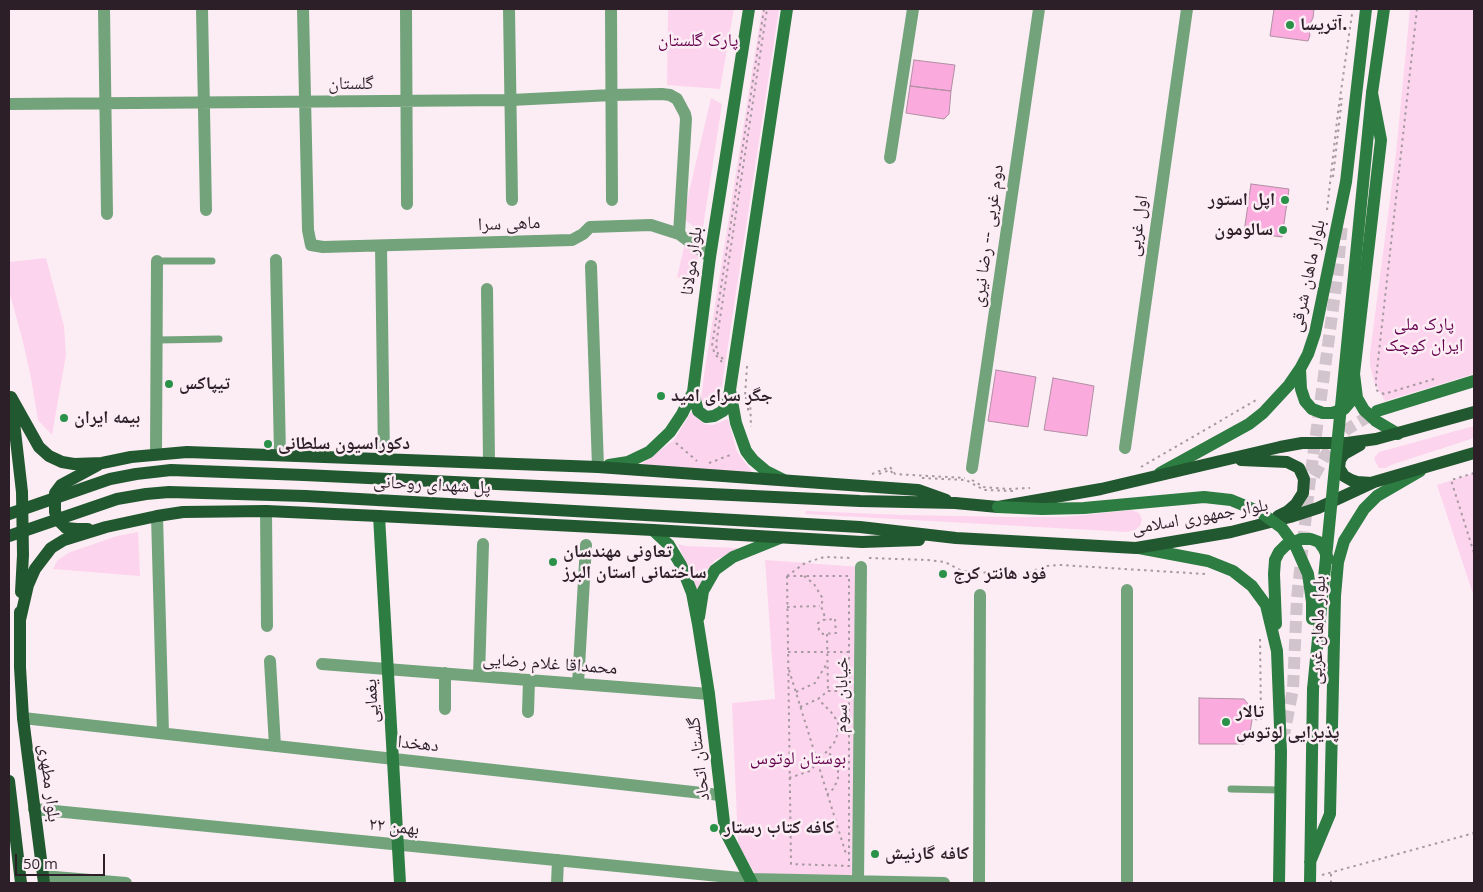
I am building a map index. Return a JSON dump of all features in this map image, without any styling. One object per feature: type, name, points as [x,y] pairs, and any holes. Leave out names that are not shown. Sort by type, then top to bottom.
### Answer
[{"type":"main road","name":"بلوار مولانا","points":[[598,467],[628,462],[649,452],[670,432],[693,392],[710,257],[749,9]]},
{"type":"main road","points":[[693,392],[698,410],[706,417],[714,416],[723,411],[730,390],[787,9]]},
{"type":"main road","name":"بلوار ماهان شرقی","points":[[1157,475],[1249,424],[1276,401],[1300,370],[1308,354],[1315,333],[1346,182],[1366,9]]},
{"type":"main road","points":[[1312,689],[1372,93],[1384,9]]},
{"type":"main road","points":[[1300,370],[1301,390],[1305,401],[1312,409],[1323,413],[1332,413],[1344,409],[1350,402],[1353,392],[1381,140],[1372,93]]},
{"type":"main road","points":[[1354,374],[1357,398],[1364,410],[1376,421],[1398,434]]},
{"type":"main road","points":[[1377,411],[1474,381]]},
{"type":"main road","points":[[730,390],[736,423],[746,451],[752,460],[766,471],[787,481]]},
{"type":"main road","points":[[10,392],[40,447],[49,456],[62,462],[74,464],[102,463],[156,454],[187,452],[384,458],[598,467],[918,490],[955,503],[998,507],[1084,508],[1204,497],[1231,500],[1260,512],[1282,528],[1296,547],[1308,574],[1312,602],[1312,689]]},
{"type":"main road","name":"بلوار مطهری","points":[[10,392],[22,492],[23,555],[20,667],[23,718],[43,880]]},
{"type":"main road","points":[[998,507],[1101,489],[1280,446],[1347,444],[1376,439],[1474,412]]},
{"type":"main road","points":[[1374,482],[1351,480],[1344,476],[1339,468],[1340,460],[1344,454],[1351,449],[1376,439]]},
{"type":"main road","name":"بلوار جمهوری اسلامی","points":[[860,527],[956,538],[1136,548],[1231,532],[1290,518],[1318,508],[1374,482],[1474,453]]},
{"type":"main road","points":[[1226,459],[1287,462],[1299,468],[1304,479],[1303,493],[1296,504],[1288,511],[1277,517],[1231,532]]},
{"type":"main road","points":[[102,463],[61,485],[55,493],[54,501],[55,512],[59,521],[66,528],[106,527]]},
{"type":"main road","name":"بلوار ماهان غربی","points":[[1310,862],[1330,814],[1335,596],[1338,562],[1344,541],[1364,509],[1377,496],[1428,466]]},
{"type":"main road","name":"پل شهدای روحانی","points":[[9,514],[110,479],[171,470],[860,501],[955,503]]},
{"type":"main road","name":"پل شهدای روحانی","points":[[9,536],[117,499],[169,492],[304,496],[860,527]]},
{"type":"main road","points":[[20,620],[28,585],[34,570],[51,548],[64,540],[106,527],[183,512],[266,511],[862,542],[956,538]]},
{"type":"main road","name":"یغمایی","points":[[379,516],[400,883]]},
{"type":"main road","points":[[653,530],[668,545],[681,565],[692,593],[698,624]]},
{"type":"main road","points":[[698,624],[703,591],[715,570],[733,557],[780,538]]},
{"type":"main road","points":[[1279,883],[1281,752],[1274,574],[1275,560],[1279,552],[1286,545],[1301,539],[1319,542],[1324,549],[1330,566],[1335,596]]},
{"type":"main road","points":[[1136,548],[1208,561],[1233,571],[1252,586],[1266,605],[1277,651]]},
{"type":"main road","name":"گلستان اتحاد","points":[[698,624],[725,831],[751,881]]},
{"type":"main road","name":"بلوار ماهان غربی","points":[[1310,880],[1312,689]]},
{"type":"main road","points":[[9,781],[21,883]]},
{"type":"street","points":[[104,9],[107,214]]},
{"type":"street","points":[[202,9],[206,210]]},
{"type":"street","points":[[303,9],[305,102]]},
{"type":"street","points":[[406,9],[407,204]]},
{"type":"street","points":[[509,9],[512,200]]},
{"type":"street","points":[[611,9],[612,200]]},
{"type":"street","points":[[890,158],[913,9]]},
{"type":"street","name":"دوم غربی -- رضا نیری","points":[[972,468],[1039,9]]},
{"type":"street","name":"اول غربی","points":[[1125,448],[1186,9]]},
{"type":"street","name":"گلستان","points":[[9,104],[511,100],[612,95],[670,95],[677,99],[685,114],[679,234]]},
{"type":"street","name":"ماهی سرا","points":[[305,102],[308,230],[311,245],[316,247],[572,240],[590,227],[651,225],[679,234],[710,257]]},
{"type":"street","points":[[380,246],[384,458]]},
{"type":"street","points":[[276,260],[280,455]]},
{"type":"street","points":[[156,454],[157,261]]},
{"type":"street","points":[[591,266],[598,467]]},
{"type":"street","points":[[487,289],[490,463]]},
{"type":"street","points":[[266,511],[267,626]]},
{"type":"street","points":[[156,516],[163,733]]},
{"type":"street","points":[[479,676],[483,544]]},
{"type":"street","points":[[578,684],[586,545]]},
{"type":"street","name":"خیابان سوم","points":[[858,882],[861,563]]},
{"type":"street","points":[[1127,590],[1127,883]]},
{"type":"street","points":[[979,883],[980,595]]},
{"type":"street","points":[[270,661],[275,746]]},
{"type":"street","name":"محمداقا غلام رضایی","points":[[322,664],[708,694]]},
{"type":"street","points":[[445,673],[445,709]]},
{"type":"street","points":[[528,712],[529,680]]},
{"type":"street","name":"دهخدا","points":[[23,718],[720,795]]},
{"type":"street","name":"۲۲ بهمن","points":[[34,809],[558,860],[706,879],[944,883]]},
{"type":"street","points":[[556,883],[558,860]]},
{"type":"street","points":[[43,880],[126,883]]},
{"type":"lane","points":[[157,261],[212,261]]},
{"type":"lane","points":[[157,340],[219,339]]},
{"type":"lane","points":[[1230,789],[1280,790]]},
{"type":"path","points":[[727,362],[721,361],[715,354],[712,346],[766,9]]},
{"type":"path","points":[[1328,214],[1331,170],[1353,9]]},
{"type":"path","points":[[1417,9],[1376,390],[1384,394],[1438,378]]},
{"type":"path","points":[[747,368],[743,397],[748,398],[750,428]]},
{"type":"path","points":[[1136,470],[1180,443],[1242,410],[1264,395]]},
{"type":"path","points":[[1256,405],[1262,400]]},
{"type":"path","points":[[1141,471],[1234,417]]},
{"type":"path","points":[[674,440],[701,466],[737,452]]},
{"type":"path","points":[[871,476],[890,470],[894,476],[966,480],[984,490],[1036,489]]},
{"type":"path","points":[[1474,473],[1451,480],[1474,554]]},
{"type":"path","points":[[787,576],[804,563],[824,557],[852,558]]},
{"type":"path","points":[[861,563],[928,560],[946,562],[962,571],[1023,575],[1045,566],[1061,565],[1166,573],[1213,574]]},
{"type":"path","points":[[787,576],[849,576],[849,866]]},
{"type":"path","points":[[787,576],[790,864],[849,866]]},
{"type":"path","points":[[804,576],[814,584],[824,599],[821,606],[826,620]]},
{"type":"path","points":[[787,607],[821,606]]},
{"type":"path","points":[[835,619],[836,633],[827,634],[823,634],[819,630],[818,623],[823,620],[835,619]]},
{"type":"path","points":[[1255,719],[1261,720],[1260,633]]},
{"type":"path","points":[[827,634],[828,691]]},
{"type":"path","points":[[788,652],[850,652]]},
{"type":"path","points":[[796,692],[815,683],[827,663]]},
{"type":"path","points":[[788,668],[849,866]]},
{"type":"path","points":[[800,707],[818,699],[828,691],[849,691]]},
{"type":"path","points":[[789,778],[810,771],[828,752],[838,733],[838,722],[818,699]]},
{"type":"path","points":[[827,795],[834,788],[838,778],[838,768],[835,760],[828,752]]},
{"type":"path","points":[[1310,880],[1474,833]]},
{"type":"path","points":[[1331,874],[1331,883]]},
{"type":"green space","name":"پارک گلستان","points":[[668,9],[734,9],[720,89],[667,85]]},
{"type":"green space","points":[[762,9],[779,9],[722,385],[717,403],[708,407],[701,399],[705,368]]},
{"type":"green space","name":"پارک ملی ایران کوچک","points":[[1410,9],[1474,9],[1474,374],[1385,401],[1374,382],[1370,365],[1370,353],[1396,153]]},
{"type":"green space","points":[[711,98],[722,104],[702,234],[683,218]]},
{"type":"green space","points":[[685,243],[698,256],[695,285],[677,277]]},
{"type":"green space","points":[[46,258],[64,326],[66,355],[52,435],[38,420],[31,378],[9,291],[9,262]]},
{"type":"green space","points":[[691,412],[704,424],[713,425],[728,419],[737,452],[755,475],[639,466],[674,440]]},
{"type":"green space","points":[[1474,426],[1474,438],[1385,468],[1379,468],[1374,458],[1379,452]]},
{"type":"green space","points":[[1474,473],[1474,597],[1437,485]]},
{"type":"green space","points":[[1131,510],[1139,513],[1142,519],[1140,526],[1135,530],[1127,532],[805,514],[806,511],[904,515],[1064,517]]},
{"type":"green space","points":[[138,532],[140,576],[53,569],[57,561],[68,553],[117,536]]},
{"type":"green space","points":[[678,544],[737,548],[737,551],[715,560],[706,571],[698,589]]},
{"type":"green space","name":"بوستان لوتوس","points":[[765,560],[861,567],[863,883],[760,883],[738,844],[732,703],[775,699]]},
{"type":"building","name":"آتریسا.","points":[[1274,9],[1314,9],[1313,18],[1308,27],[1310,35],[1308,41],[1270,36]]},
{"type":"building","points":[[914,60],[955,65],[951,91],[910,86]]},
{"type":"building","points":[[910,86],[951,91],[949,114],[944,119],[906,113]]},
{"type":"building","points":[[1251,184],[1289,189],[1282,237],[1244,232]]},
{"type":"building","points":[[996,370],[1036,377],[1028,427],[988,421]]},
{"type":"building","points":[[1053,378],[1094,386],[1087,436],[1044,430]]},
{"type":"building","name":"تالار پذیرایی لوتوس","points":[[1199,698],[1244,699],[1248,704],[1252,720],[1249,738],[1244,744],[1199,744]]},
{"type":"tunnel","points":[[1283,740],[1293,689],[1297,598],[1342,224]]},
{"type":"tunnel","points":[[1314,476],[1328,451],[1346,430],[1377,411]]},
{"type":"place","name":"آتریسا.","points":[[1290,25]]},
{"type":"place","name":"اپل استور","points":[[1285,200]]},
{"type":"place","name":"سالومون","points":[[1283,230]]},
{"type":"place","name":"تیپاکس","points":[[169,384]]},
{"type":"place","name":"جگر سرای امید","points":[[661,396]]},
{"type":"place","name":"بیمه ایران","points":[[64,418]]},
{"type":"place","name":"دکوراسیون سلطانی","points":[[268,444]]},
{"type":"place","name":"تعاونی مهندسان ساختمانی استان البرز","points":[[553,562]]},
{"type":"place","name":"فود هانتر کرج","points":[[943,574]]},
{"type":"place","name":"تالار پذیرایی لوتوس","points":[[1226,722]]},
{"type":"place","name":"کافه کتاب رستار","points":[[714,828]]},
{"type":"place","name":"کافه گارنیش","points":[[875,854]]}]
